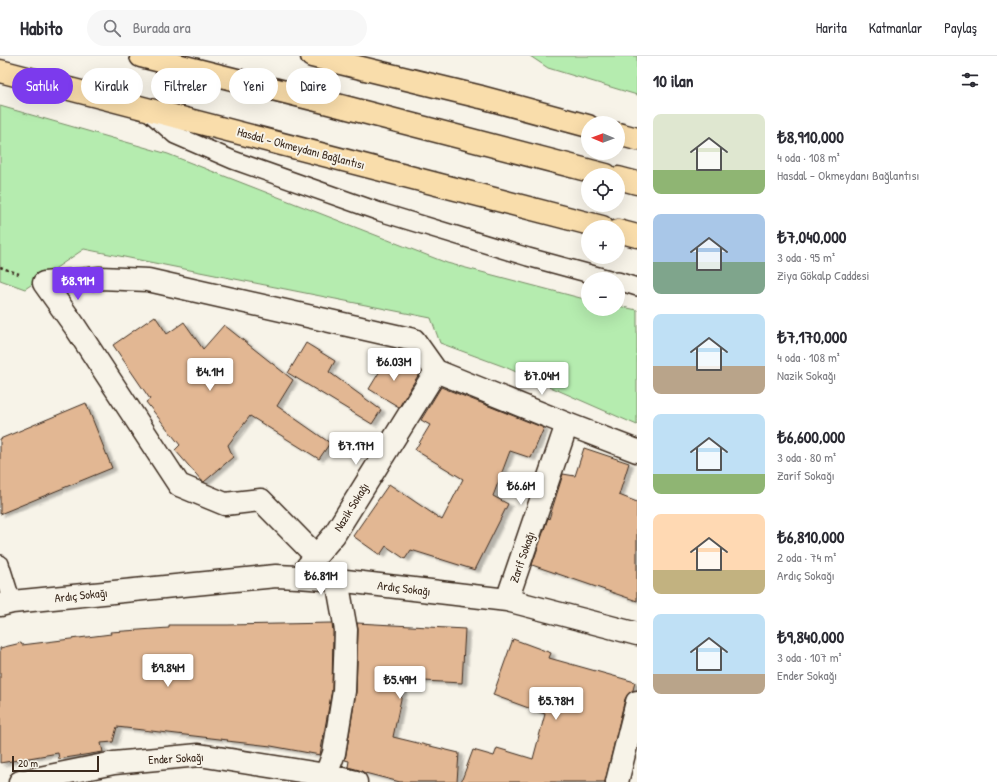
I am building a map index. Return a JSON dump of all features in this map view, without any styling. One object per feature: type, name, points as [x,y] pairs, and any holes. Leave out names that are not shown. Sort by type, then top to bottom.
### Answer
[{"type":"highway","points":[[141,56],[581,169]]},
{"type":"highway","points":[[312,56],[481,97],[581,124]]},
{"type":"highway","name":"Hasdal - Okmeydanı Bağlantısı","points":[[0,71],[581,222]]},
{"type":"highway","points":[[625,136],[637,139]]},
{"type":"highway","points":[[625,180],[637,183]]},
{"type":"highway","points":[[625,233],[637,236]]},
{"type":"street","points":[[316,556],[261,500],[225,504],[178,485],[74,324],[44,283],[100,278],[148,280],[414,340],[436,371],[567,424],[637,450]]},
{"type":"street","name":"Nazik Sokağı","points":[[298,577],[334,535],[436,371]]},
{"type":"street","name":"Zarif Sokağı","points":[[507,600],[567,424]]},
{"type":"street","name":"Ardıç Sokağı","points":[[6,604],[276,576],[298,577],[337,580],[507,600],[637,634]]},
{"type":"street","points":[[326,775],[334,753],[344,691],[346,630],[337,580]]},
{"type":"street","points":[[616,782],[637,702]]},
{"type":"street","name":"Ender Sokağı","points":[[22,782],[114,763],[199,755],[326,775],[356,782]]},
{"type":"lane","points":[[144,108],[176,135],[233,160],[380,212],[528,257],[583,272]]},
{"type":"lane","points":[[625,283],[637,287]]},
{"type":"lane","points":[[0,564],[6,604]]},
{"type":"green space","points":[[530,56],[637,56],[637,95],[548,68]]},
{"type":"green space","points":[[0,106],[168,154],[447,263],[581,298],[581,316],[625,316],[625,307],[637,310],[637,425],[505,367],[440,343],[431,318],[84,249],[25,289],[0,280]]},
{"type":"building","points":[[155,316],[167,334],[184,322],[203,349],[224,325],[293,380],[277,406],[330,443],[319,459],[250,416],[228,445],[233,457],[204,482],[202,481],[175,450],[180,445],[146,402],[150,399],[113,345]]},
{"type":"building","points":[[306,343],[335,361],[329,372],[381,410],[372,424],[288,373]]},
{"type":"building","points":[[389,356],[419,374],[399,407],[369,389]]},
{"type":"building","points":[[441,387],[544,428],[531,458],[510,451],[493,496],[508,504],[475,570],[411,550],[405,559],[386,546],[380,555],[353,536],[389,484],[442,520],[463,479],[415,450],[430,425],[421,420]]},
{"type":"building","points":[[86,403],[112,468],[0,514],[0,439]]},
{"type":"building","points":[[584,448],[629,463],[619,495],[637,502],[637,601],[532,565],[548,518],[549,519],[563,474],[575,476]]},
{"type":"building","points":[[332,623],[332,690],[320,755],[271,746],[227,741],[228,740],[117,727],[113,742],[101,743],[103,752],[59,759],[58,753],[0,763],[0,648],[21,643],[22,645],[111,634],[110,632],[169,628],[169,625]]},
{"type":"building","points":[[357,623],[465,629],[462,683],[405,680],[393,737],[459,753],[457,782],[400,782],[348,767],[349,761],[345,760],[356,692]]},
{"type":"building","points":[[513,639],[551,653],[549,658],[635,682],[633,690],[625,699],[605,782],[461,782],[473,750],[494,756],[497,748],[533,759],[545,714],[493,695]]}]
